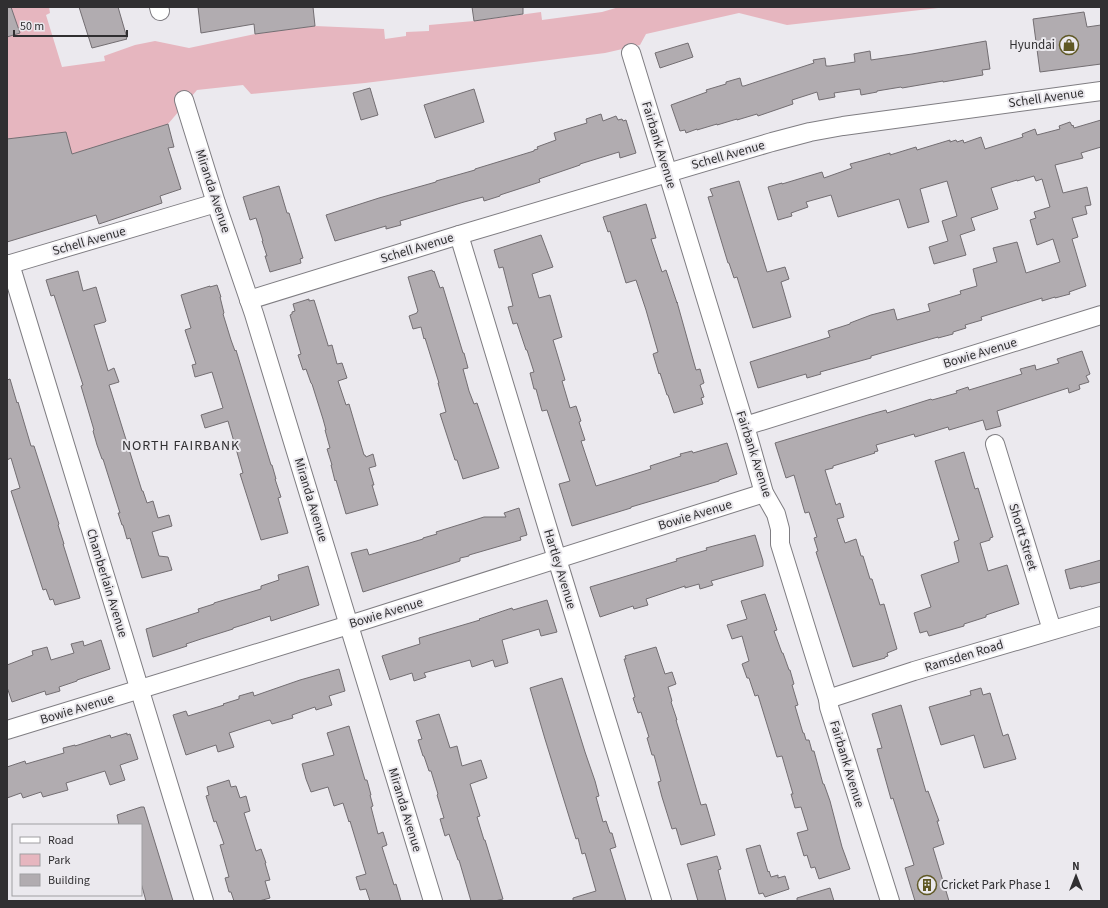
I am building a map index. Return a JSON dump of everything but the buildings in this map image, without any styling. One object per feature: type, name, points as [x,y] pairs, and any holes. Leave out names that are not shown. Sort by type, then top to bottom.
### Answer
[{"type":"street","name":"Fairbank Avenue","points":[[631,53],[764,493],[776,514],[780,529],[780,544],[890,901]]},
{"type":"street","name":"Schell Avenue","points":[[249,300],[668,173],[810,132],[843,126],[1101,91]]},
{"type":"street","name":"Miranda Avenue","points":[[184,100],[216,203],[249,300],[433,901]]},
{"type":"street","name":"Schell Avenue","points":[[9,264],[216,203]]},
{"type":"street","name":"Hartley Avenue","points":[[459,236],[662,901]]},
{"type":"street","name":"Chamberlain Avenue","points":[[9,264],[204,901]]},
{"type":"street","name":"Bowie Avenue","points":[[745,426],[1101,315]]},
{"type":"street","name":"Shortt Street","points":[[995,444],[1052,630]]},
{"type":"street","name":"Bowie Avenue","points":[[7,730],[349,625],[764,493]]},
{"type":"street","name":"Ramsden Road","points":[[828,699],[914,671],[1101,616]]},
{"type":"green space","points":[[11,7],[49,7],[50,13],[46,15],[62,67],[105,61],[104,56],[135,45],[155,41],[189,48],[255,34],[315,26],[384,29],[385,39],[406,36],[406,32],[429,31],[429,25],[474,21],[541,12],[542,20],[602,12],[619,7],[947,7],[787,25],[739,13],[646,34],[640,45],[605,53],[365,83],[251,94],[243,85],[197,90],[168,124],[72,154],[66,132],[7,139],[7,37],[20,33]]},
{"type":"place","name":"Hyundai","points":[[1069,45]]},
{"type":"place","name":"Cricket Park Phase 1","points":[[927,885]]},
{"type":"district","name":"NORTH FAIRBANK","points":[[181,446]]}]
